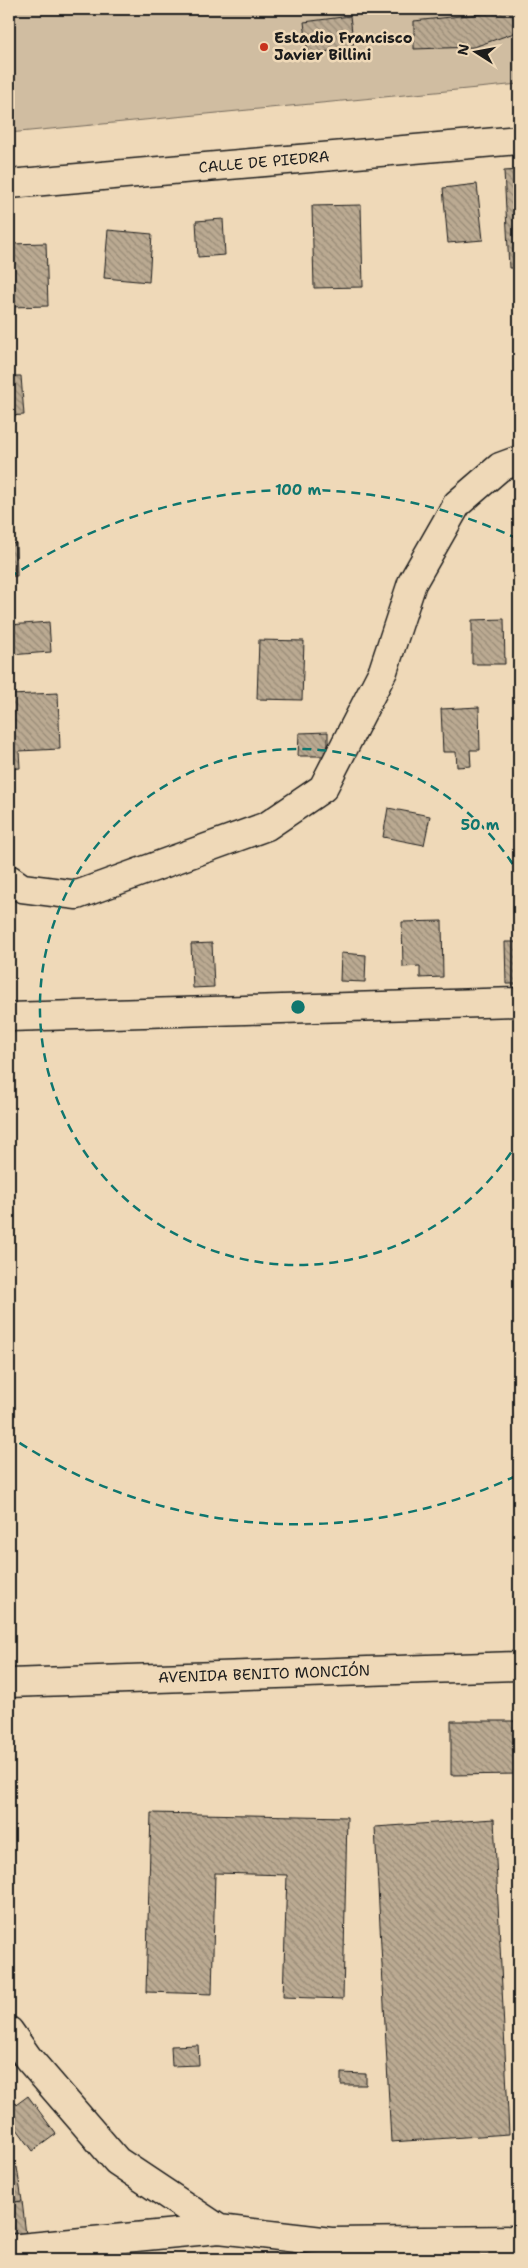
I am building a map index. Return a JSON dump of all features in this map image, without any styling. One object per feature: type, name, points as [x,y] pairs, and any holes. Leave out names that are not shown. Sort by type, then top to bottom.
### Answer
[{"type":"street","name":"CALLE DE PIEDRA","points":[[9,184],[519,140]]},
{"type":"street","points":[[9,879],[22,888],[77,895],[267,826],[323,788],[383,672],[412,583],[457,504],[500,467],[519,460]]},
{"type":"street","points":[[9,1017],[519,1002]]},
{"type":"street","name":"AVENIDA BENITO MONCIÓN","points":[[9,1683],[519,1666]]},
{"type":"street","points":[[9,2031],[28,2058],[117,2161],[219,2229]]},
{"type":"street","points":[[9,2249],[219,2229],[331,2242],[519,2240]]},
{"type":"shaded area","name":"Estadio Francisco Javier Billini","points":[[9,9],[519,9],[519,84],[9,133]]},
{"type":"building","points":[[492,9],[519,9],[519,25],[514,33],[474,47],[414,49],[414,21],[488,13]]},
{"type":"building","points":[[350,16],[354,48],[308,54],[304,22]]},
{"type":"building","points":[[519,170],[519,268],[509,268],[504,171]]},
{"type":"building","points":[[477,184],[483,240],[448,243],[443,188]]},
{"type":"building","points":[[361,205],[363,287],[314,288],[312,206]]},
{"type":"building","points":[[223,219],[225,255],[198,257],[196,221]]},
{"type":"building","points":[[108,230],[152,234],[149,282],[104,278]]},
{"type":"building","points":[[46,243],[48,306],[11,307],[9,244]]},
{"type":"building","points":[[9,376],[21,376],[24,415],[9,416]]},
{"type":"building","points":[[10,496],[11,527],[9,527]]},
{"type":"building","points":[[16,543],[17,576],[9,576],[9,544]]},
{"type":"building","points":[[504,619],[505,664],[472,664],[472,620]]},
{"type":"building","points":[[49,622],[51,652],[9,655],[9,625]]},
{"type":"building","points":[[259,640],[304,641],[302,700],[257,699]]},
{"type":"building","points":[[58,693],[60,749],[19,751],[20,768],[9,769],[9,695]]},
{"type":"building","points":[[479,707],[480,750],[470,750],[471,766],[457,767],[456,752],[443,752],[441,709]]},
{"type":"building","points":[[328,732],[328,756],[298,756],[299,733]]},
{"type":"building","points":[[388,808],[430,816],[424,845],[383,837]]},
{"type":"building","points":[[442,921],[443,977],[420,978],[420,966],[403,967],[402,922]]},
{"type":"building","points":[[505,942],[519,942],[519,984],[506,984]]},
{"type":"building","points":[[212,943],[214,987],[193,988],[191,944]]},
{"type":"building","points":[[341,953],[366,955],[365,982],[340,981]]},
{"type":"building","points":[[451,1721],[519,1721],[519,1774],[451,1775]]},
{"type":"building","points":[[151,1813],[347,1817],[343,1999],[283,1997],[287,1875],[215,1873],[212,1994],[146,1992]]},
{"type":"building","points":[[494,1819],[509,2134],[391,2142],[375,1827]]},
{"type":"building","points":[[198,2045],[199,2065],[172,2066],[171,2046]]},
{"type":"building","points":[[341,2073],[366,2074],[366,2085],[341,2085]]},
{"type":"building","points":[[28,2096],[56,2134],[33,2151],[9,2118],[9,2110]]},
{"type":"building","points":[[17,2167],[22,2201],[9,2203],[9,2168]]},
{"type":"building","points":[[22,2201],[27,2243],[9,2245],[9,2203]]},
{"type":"place","name":"Estadio Francisco Javier Billini","points":[[264,47]]}]
